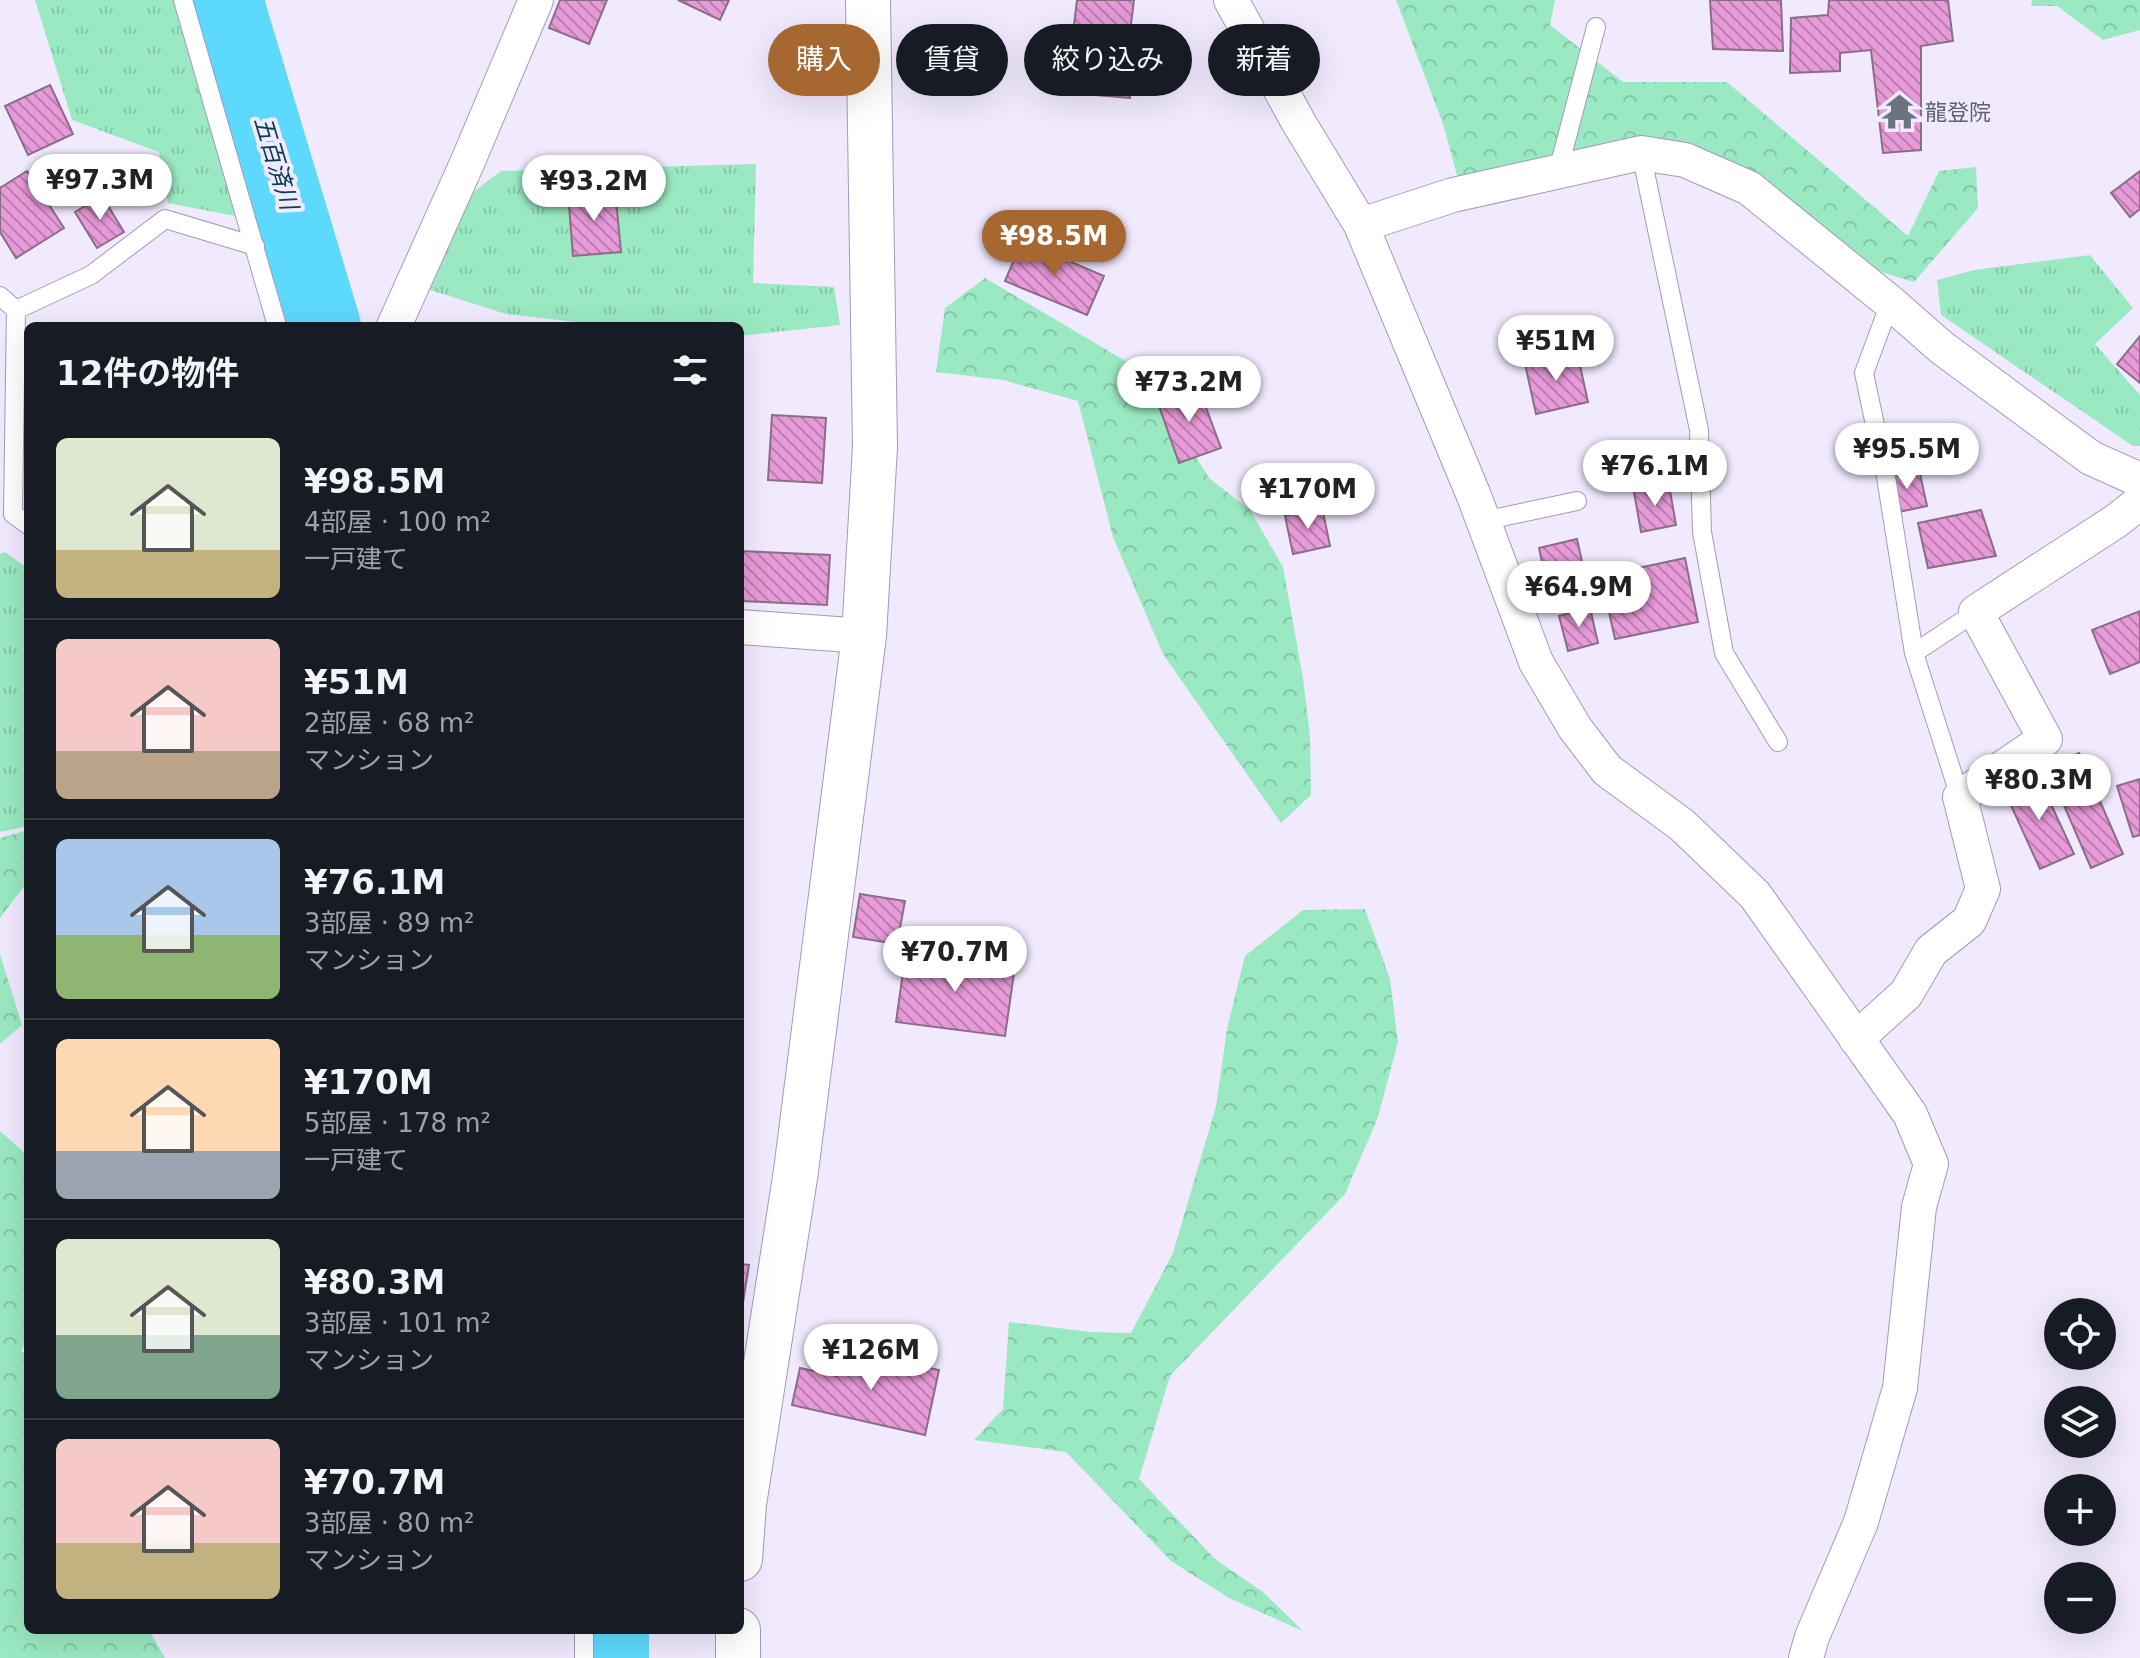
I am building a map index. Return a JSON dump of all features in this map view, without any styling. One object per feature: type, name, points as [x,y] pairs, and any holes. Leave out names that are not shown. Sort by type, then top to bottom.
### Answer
[{"type":"street","points":[[396,322],[536,0]]},
{"type":"street","points":[[744,1504],[796,1171],[864,636],[875,447],[868,0]]},
{"type":"street","points":[[1231,0],[1299,123],[1361,225],[1483,521],[1536,662],[1575,728],[1607,770],[1682,825],[1755,895],[1910,1114],[1931,1164],[1919,1207],[1900,1388],[1861,1522],[1806,1658]]},
{"type":"street","points":[[1361,225],[1453,195],[1641,153],[1685,160],[1749,188],[1941,347],[2091,458],[2138,502],[1976,612],[2045,739],[1960,797],[1983,889],[1969,921],[1931,951],[1906,994],[1856,1039]]},
{"type":"street","points":[[744,627],[864,636]]},
{"type":"street","points":[[738,1634],[738,1658]]},
{"type":"lane","points":[[183,0],[276,322]]},
{"type":"lane","points":[[1558,171],[1596,27]]},
{"type":"lane","points":[[1641,153],[1699,430],[1702,532],[1724,653],[1778,742]]},
{"type":"lane","points":[[16,310],[91,275],[165,219],[255,246]]},
{"type":"lane","points":[[0,296],[16,310]]},
{"type":"lane","points":[[1890,303],[1864,373],[1886,477],[1914,653],[1960,797]]},
{"type":"lane","points":[[6,520],[16,310]]},
{"type":"lane","points":[[1483,521],[1577,501]]},
{"type":"lane","points":[[1914,653],[1976,612]]},
{"type":"lane","points":[[584,1634],[584,1658]]},
{"type":"green space","points":[[35,0],[265,0],[340,322],[280,322],[194,61],[235,216],[168,203],[159,152],[72,120]]},
{"type":"green space","points":[[1396,0],[1555,0],[1550,25],[1623,82],[1727,82],[1908,236],[1939,171],[1976,167],[1978,208],[1914,282],[1848,262],[1688,155],[1460,186],[1443,124]]},
{"type":"green space","points":[[2032,0],[2140,0],[2140,30],[2103,40],[2057,6],[2031,6]]},
{"type":"green space","points":[[756,164],[753,283],[834,287],[840,325],[744,336],[744,322],[577,322],[506,314],[427,289],[473,192],[501,171]]},
{"type":"green space","points":[[2090,255],[2133,308],[2095,344],[2140,395],[2140,446],[2133,446],[1941,315],[1937,280],[1974,270]]},
{"type":"green space","points":[[985,278],[1139,369],[1210,479],[1250,510],[1283,567],[1303,678],[1310,736],[1311,795],[1281,823],[1163,654],[1113,537],[1078,401],[1003,380],[936,372],[945,308]]},
{"type":"green space","points":[[5,552],[24,566],[24,827],[0,832],[0,554]]},
{"type":"green space","points":[[24,831],[24,886],[0,918],[0,838]]},
{"type":"green space","points":[[1365,909],[1390,979],[1398,1042],[1378,1117],[1345,1194],[1170,1376],[1139,1479],[1215,1559],[1263,1592],[1303,1631],[1229,1598],[1171,1561],[1066,1452],[974,1440],[1003,1409],[1009,1322],[1090,1332],[1131,1333],[1173,1253],[1216,1106],[1227,1029],[1245,956],[1303,910]]},
{"type":"green space","points":[[0,954],[22,1025],[0,1044]]},
{"type":"green space","points":[[0,1131],[24,1152],[24,1345],[21,1351],[24,1353],[24,1634],[151,1634],[165,1658],[0,1658]]},
{"type":"green space","points":[[589,1634],[627,1634],[628,1658],[589,1658]]},
{"type":"building","points":[[560,0],[607,0],[589,44],[549,28]]},
{"type":"building","points":[[678,0],[729,0],[720,20]]},
{"type":"building","points":[[1077,0],[1134,0],[1131,24],[1074,24]]},
{"type":"building","points":[[1710,0],[1781,0],[1783,51],[1713,49]]},
{"type":"building","name":"龍登院","points":[[1829,0],[1948,0],[1953,41],[1921,46],[1921,150],[1883,153],[1871,50],[1840,53],[1840,71],[1790,73],[1791,18],[1828,15]]},
{"type":"building","points":[[50,85],[73,134],[28,155],[5,106]]},
{"type":"building","points":[[27,171],[64,228],[16,258],[0,232],[0,188]]},
{"type":"building","points":[[2140,171],[2140,209],[2130,217],[2111,193]]},
{"type":"building","points":[[615,189],[621,252],[573,256],[568,193]]},
{"type":"building","points":[[102,196],[124,232],[97,248],[75,212]]},
{"type":"building","points":[[1022,241],[1104,276],[1087,315],[1005,281]]},
{"type":"building","points":[[2140,336],[2140,383],[2117,364]]},
{"type":"building","points":[[1577,352],[1588,402],[1536,414],[1525,364]]},
{"type":"building","points":[[1198,386],[1221,448],[1179,463],[1157,400]]},
{"type":"building","points":[[772,415],[826,418],[822,483],[768,480]]},
{"type":"building","points":[[1919,469],[1927,506],[1894,513],[1886,477]]},
{"type":"building","points":[[1669,485],[1676,525],[1641,532],[1634,492]]},
{"type":"building","points":[[1322,507],[1330,546],[1293,554],[1285,516]]},
{"type":"building","points":[[1981,510],[1996,556],[1928,568],[1918,523]]},
{"type":"building","points":[[1577,539],[1591,602],[1553,611],[1539,548]]},
{"type":"building","points":[[744,551],[830,555],[827,605],[744,601]]},
{"type":"building","points":[[1685,558],[1698,622],[1615,639],[1601,576]]},
{"type":"building","points":[[1590,608],[1598,643],[1568,651],[1559,616]]},
{"type":"building","points":[[2140,611],[2140,662],[2110,674],[2092,630]]},
{"type":"building","points":[[2079,753],[2123,854],[2091,868],[2047,766]]},
{"type":"building","points":[[2037,774],[2074,854],[2040,869],[2004,790]]},
{"type":"building","points":[[2140,779],[2140,835],[2133,837],[2117,786]]},
{"type":"building","points":[[860,894],[905,901],[897,944],[853,937]]},
{"type":"building","points":[[906,951],[1015,966],[1005,1036],[896,1022]]},
{"type":"building","points":[[744,1264],[749,1265],[744,1296]]},
{"type":"building","points":[[843,1349],[939,1370],[925,1435],[792,1405],[800,1368],[837,1376]]},
{"type":"waterway","name":"五百済川","points":[[227,0],[324,322]]},
{"type":"waterway","name":"五百済川","points":[[613,1634],[613,1658]]},
{"type":"place","name":"龍登院","points":[[1899,112]]}]
